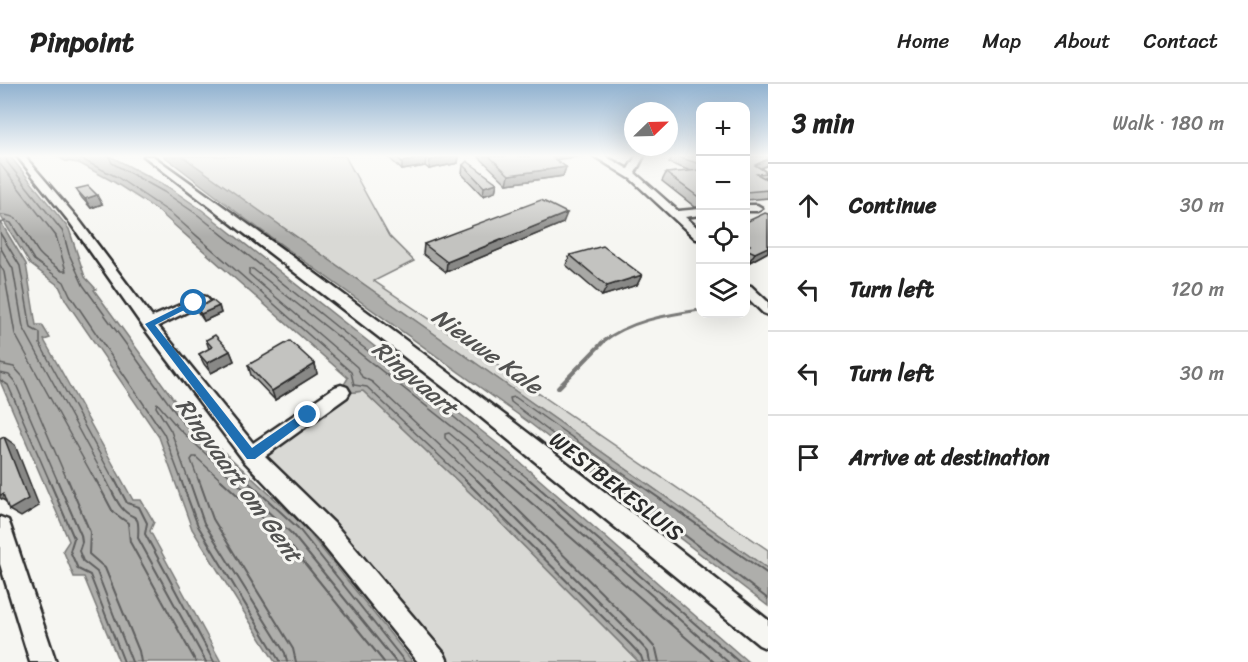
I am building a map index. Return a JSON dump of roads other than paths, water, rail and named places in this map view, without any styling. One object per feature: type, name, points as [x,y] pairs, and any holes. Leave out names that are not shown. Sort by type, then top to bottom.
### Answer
[{"type":"street","points":[[43,183],[75,222],[149,324],[251,455],[326,531],[435,662]]},
{"type":"street","name":"WESTBEKESLUIS","points":[[185,183],[589,491],[768,636]]},
{"type":"street","points":[[641,183],[696,232]]},
{"type":"street","points":[[676,214],[696,212]]},
{"type":"street","points":[[750,293],[768,310]]},
{"type":"street","points":[[149,324],[196,302]]},
{"type":"street","points":[[251,455],[342,392]]},
{"type":"street","points":[[0,528],[43,662]]},
{"type":"water","name":"Ringvaart om Gent","points":[[0,183],[32,183],[69,229],[85,277],[96,289],[94,290],[188,419],[302,524],[413,662],[275,662],[192,529],[159,437],[66,301],[59,286],[30,264],[0,215]]},
{"type":"water","points":[[116,183],[160,183],[202,210],[508,452],[748,662],[639,662],[483,505],[363,391],[347,393],[342,388],[348,378],[156,209]]},
{"type":"water","points":[[199,183],[220,183],[768,569],[768,606],[527,421]]},
{"type":"water","points":[[0,221],[26,264],[36,325],[42,325],[50,338],[44,340],[133,500],[141,500],[154,522],[150,531],[221,662],[119,662],[84,577],[74,577],[63,550],[69,541],[0,381]]},
{"type":"waterway","points":[[750,304],[755,305]]},
{"type":"waterway","points":[[601,343],[635,324],[696,311]]},
{"type":"waterway","points":[[558,388],[603,342]]},
{"type":"water label","name":"Nieuwe Kale","points":[[487,351]]},
{"type":"water label","name":"Ringvaart","points":[[415,378]]}]
